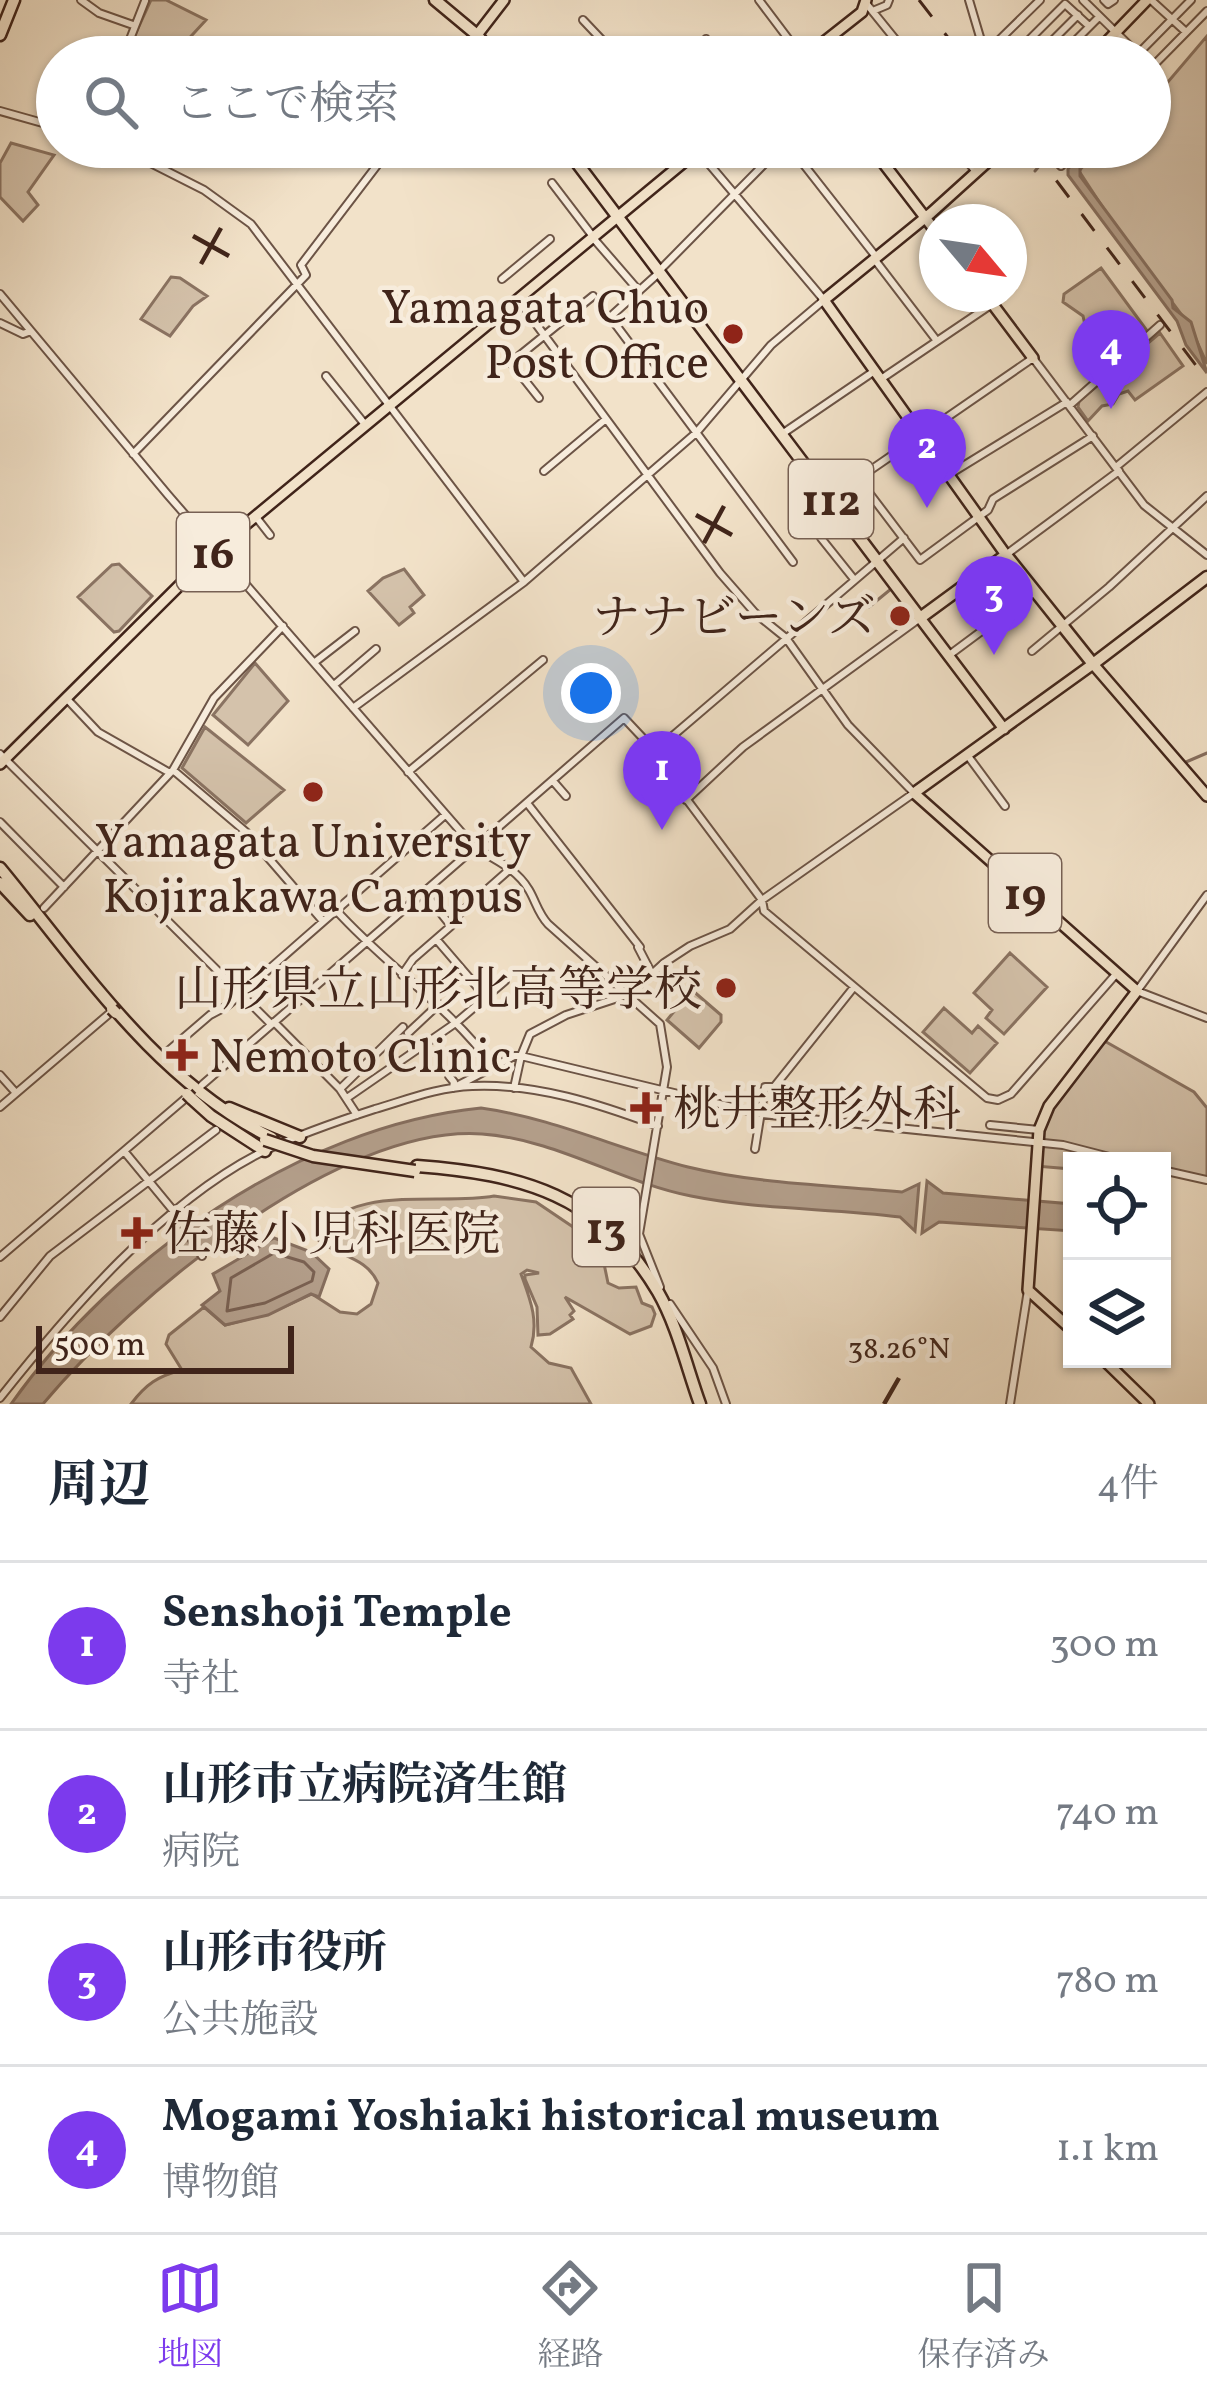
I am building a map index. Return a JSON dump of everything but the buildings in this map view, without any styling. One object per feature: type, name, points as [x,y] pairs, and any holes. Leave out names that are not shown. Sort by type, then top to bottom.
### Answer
[{"type":"highway","points":[[0,25],[12,0]]},
{"type":"highway","points":[[0,35],[12,0]]},
{"type":"highway","points":[[434,0],[477,35]]},
{"type":"highway","name":"112","points":[[581,168],[920,618]]},
{"type":"highway","points":[[920,618],[1006,555],[1093,664],[1207,577]]},
{"type":"highway","points":[[0,859],[67,949]]},
{"type":"highway","name":"13","points":[[0,876],[187,1093],[267,1143]]},
{"type":"highway","name":"13","points":[[0,876],[165,1071],[222,1117],[267,1143],[527,1183],[558,1194],[603,1223],[660,1295],[698,1404]]},
{"type":"highway","points":[[165,1071],[187,1093],[300,1137]]},
{"type":"main road","points":[[477,35],[504,0]]},
{"type":"main road","points":[[1118,35],[1150,0]]},
{"type":"main road","points":[[831,36],[868,4]]},
{"type":"main road","name":"16","points":[[2,758],[214,547],[363,422],[520,301],[674,168]]},
{"type":"main road","points":[[887,168],[919,210]]},
{"type":"main road","points":[[940,204],[975,170]]},
{"type":"main road","points":[[919,223],[824,300],[1006,555]]},
{"type":"main road","name":"16","points":[[214,547],[593,236]]},
{"type":"main road","points":[[998,312],[1034,358]]},
{"type":"main road","points":[[920,618],[1004,729]]},
{"type":"main road","points":[[914,793],[1093,664],[1207,796]]},
{"type":"main road","name":"19","points":[[914,793],[1137,991]]},
{"type":"main road","points":[[1063,1322],[1028,1290],[1038,1136],[1048,1106],[1137,991]]},
{"type":"main road","points":[[1111,1368],[1149,1404]]},
{"type":"street","points":[[81,0],[133,25]]},
{"type":"street","points":[[759,0],[789,36]]},
{"type":"street","points":[[868,4],[886,5],[889,0]]},
{"type":"street","points":[[1005,36],[1040,0]]},
{"type":"street","points":[[1083,0],[1118,35]]},
{"type":"street","points":[[1104,0],[1108,4],[1114,0]]},
{"type":"street","points":[[1150,0],[1186,32]]},
{"type":"street","points":[[1156,36],[1192,0]]},
{"type":"street","points":[[970,1],[980,36]]},
{"type":"street","points":[[130,36],[145,2]]},
{"type":"street","points":[[868,4],[894,36]]},
{"type":"street","points":[[1032,36],[1065,4],[1089,26]]},
{"type":"street","points":[[1171,47],[1207,11]]},
{"type":"street","points":[[1026,14],[1040,28]]},
{"type":"street","points":[[1059,36],[1078,15]]},
{"type":"street","points":[[1079,36],[1100,17]]},
{"type":"street","points":[[583,20],[598,36]]},
{"type":"street","points":[[0,111],[36,121]]},
{"type":"street","points":[[161,168],[236,210],[250,224],[524,581]]},
{"type":"street","points":[[133,454],[296,286],[306,274],[301,265],[375,168]]},
{"type":"street","points":[[353,708],[524,581],[696,433],[771,345],[824,300],[713,168]]},
{"type":"street","points":[[761,168],[610,317],[793,562]]},
{"type":"street","points":[[806,168],[937,341]]},
{"type":"street","points":[[552,182],[639,291]]},
{"type":"street","points":[[502,279],[550,238]]},
{"type":"street","points":[[0,294],[445,815],[475,848],[511,869],[524,883],[538,914],[660,1024],[667,1067],[639,1234],[675,1313],[713,1368],[726,1404]]},
{"type":"street","points":[[539,398],[512,364],[593,296]]},
{"type":"street","points":[[514,1088],[524,1041],[530,1034],[566,1015],[630,994],[690,946],[730,929],[762,900],[914,793],[848,725],[786,638],[737,594],[520,301]]},
{"type":"street","points":[[782,434],[937,341],[972,312]]},
{"type":"street","points":[[0,323],[23,334],[31,331]]},
{"type":"street","points":[[950,474],[1068,404],[1160,326]]},
{"type":"street","points":[[830,498],[1034,358],[1144,505],[1207,555]]},
{"type":"street","points":[[326,376],[363,422]]},
{"type":"street","points":[[1006,555],[1118,469],[1207,392]]},
{"type":"street","points":[[544,471],[606,418]]},
{"type":"street","points":[[857,477],[920,560],[980,516],[993,499],[1093,436]]},
{"type":"street","points":[[1032,651],[1207,496]]},
{"type":"street","points":[[256,517],[270,535]]},
{"type":"street","points":[[821,538],[854,579]]},
{"type":"street","points":[[655,751],[904,538]]},
{"type":"street","points":[[948,656],[1034,592]]},
{"type":"street","points":[[686,800],[743,747],[920,618]]},
{"type":"street","points":[[44,908],[171,771],[214,698],[283,626]]},
{"type":"street","points":[[314,663],[355,631]]},
{"type":"street","points":[[334,686],[376,649]]},
{"type":"street","points":[[408,772],[543,660]]},
{"type":"street","points":[[65,697],[98,732],[171,771],[246,832],[322,920]]},
{"type":"street","points":[[202,1084],[624,718],[655,751],[762,900],[764,910],[980,1094],[998,1100],[1011,1094],[1117,973]]},
{"type":"street","points":[[968,755],[1006,806]]},
{"type":"street","points":[[2,758],[340,1089],[357,1115]]},
{"type":"street","points":[[553,781],[566,796]]},
{"type":"street","points":[[527,803],[639,947],[652,974]]},
{"type":"street","points":[[167,1052],[445,815]]},
{"type":"street","points":[[0,822],[64,886]]},
{"type":"street","points":[[449,923],[511,869]]},
{"type":"street","points":[[402,975],[451,926],[424,892]]},
{"type":"street","points":[[1207,896],[1137,991],[1207,1018]]},
{"type":"street","points":[[335,909],[365,943],[440,1004],[493,1066]]},
{"type":"street","points":[[436,940],[486,997]]},
{"type":"street","points":[[347,1098],[457,1022],[505,981]]},
{"type":"street","points":[[755,1149],[765,1087],[774,1087],[854,987]]},
{"type":"street","points":[[340,1089],[440,1004]]},
{"type":"street","points":[[0,1107],[112,1012]]},
{"type":"street","points":[[453,1088],[521,1056],[761,1114],[1038,1136]]},
{"type":"street","points":[[0,1075],[16,1093]]},
{"type":"street","points":[[449,1076],[453,1088]]},
{"type":"street","points":[[474,1086],[476,1076]]},
{"type":"street","points":[[0,1398],[79,1302],[176,1214],[267,1143],[300,1137],[453,1088],[474,1086],[556,1094],[656,1130]]},
{"type":"street","points":[[0,1258],[187,1093]]},
{"type":"street","points":[[990,1125],[1094,1152]]},
{"type":"street","points":[[0,1317],[50,1256],[216,1130]]},
{"type":"street","points":[[124,1151],[176,1214],[202,1256]]},
{"type":"street","points":[[1171,1172],[1207,1180]]},
{"type":"street","points":[[1010,1404],[1028,1290]]},
{"type":"shaded area","points":[[151,0],[166,0],[206,20],[191,36],[134,36]]},
{"type":"shaded area","points":[[1207,36],[1207,364],[1190,326],[1079,171],[1171,168],[1171,78]]},
{"type":"shaded area","points":[[11,143],[36,150],[36,168],[45,168],[28,192],[38,205],[23,221],[0,197],[0,163]]},
{"type":"shaded area","points":[[1101,268],[1148,332],[1118,357],[1104,348],[1083,316],[1063,302],[1064,294]]},
{"type":"shaded area","points":[[171,277],[207,296],[170,336],[141,319]]},
{"type":"shaded area","points":[[1160,333],[1183,366],[1135,400],[1128,391],[1119,394],[1113,404],[1102,406],[1088,421],[1079,401]]},
{"type":"shaded area","points":[[119,564],[152,596],[114,632],[78,597],[112,565]]},
{"type":"shaded area","points":[[404,569],[424,595],[410,607],[414,613],[399,625],[368,591]]},
{"type":"shaded area","points":[[255,663],[288,701],[248,745],[213,715]]},
{"type":"shaded area","points":[[205,727],[284,790],[246,823],[182,768]]},
{"type":"shaded area","points":[[1010,953],[1047,987],[1004,1034],[986,1018],[992,1010],[974,993]]},
{"type":"shaded area","points":[[692,990],[721,1015],[721,1022],[699,1048],[667,1020]]},
{"type":"shaded area","points":[[944,1008],[972,1033],[978,1026],[997,1043],[970,1073],[923,1032]]},
{"type":"shaded area","points":[[1101,1039],[1194,1092],[1207,1108],[1207,1178],[1171,1170],[1171,1152],[1063,1152],[1063,1168],[1035,1166],[1041,1125]]},
{"type":"shaded area","points":[[494,1196],[536,1202],[592,1236],[602,1254],[608,1283],[636,1287],[642,1303],[652,1307],[651,1326],[630,1334],[565,1297],[574,1311],[573,1319],[550,1334],[538,1335],[537,1307],[525,1275],[539,1273],[527,1270],[521,1274],[534,1319],[531,1347],[549,1363],[571,1368],[591,1404],[131,1404],[153,1382],[182,1370],[166,1344],[169,1335],[204,1307],[225,1325],[268,1314],[312,1294],[340,1312],[357,1314],[371,1304],[378,1283],[373,1274],[317,1239],[330,1221],[349,1210],[396,1200]]},
{"type":"water","points":[[1080,168],[1080,176],[1172,300],[1173,308],[1191,322],[1207,373],[1186,345],[1177,321],[1068,169]]},
{"type":"water","points":[[481,1108],[534,1119],[714,1173],[902,1192],[919,1184],[915,1231],[900,1217],[691,1196],[509,1138],[482,1134],[425,1138],[365,1157],[303,1187],[241,1226],[128,1316],[43,1404],[11,1404],[103,1299],[217,1208],[280,1171],[346,1141],[413,1120]]},
{"type":"water","points":[[927,1181],[943,1193],[1063,1203],[1063,1230],[939,1222],[922,1233]]},
{"type":"water","points":[[274,1238],[311,1252],[329,1269],[319,1297],[311,1294],[268,1315],[225,1325],[202,1305],[220,1291],[213,1274]]},
{"type":"waterway","points":[[869,607],[891,589]]},
{"type":"waterway","points":[[1186,762],[1207,753]]},
{"type":"railway","points":[[919,0],[947,36]]},
{"type":"railway","points":[[1047,168],[1207,380]]},
{"type":"place","name":"Yamagata Chuo Post Office","points":[[733,334]]},
{"type":"place","name":"Mogami Yoshiaki historical museum","points":[[1111,409]]},
{"type":"place","name":"山形市立病院済生館","points":[[927,508]]},
{"type":"place","name":"ナナビーンズ","points":[[900,616]]},
{"type":"place","name":"山形市役所","points":[[994,655]]},
{"type":"place","name":"Yamagata University Kojirakawa Campus","points":[[313,792]]},
{"type":"place","name":"Senshoji Temple","points":[[662,830]]},
{"type":"place","name":"山形県立山形北高等学校","points":[[726,988]]},
{"type":"place","name":"Nemoto Clinic","points":[[182,1055]]},
{"type":"place","name":"桃井整形外科","points":[[646,1108]]},
{"type":"place","name":"佐藤小児科医院","points":[[137,1233]]}]
